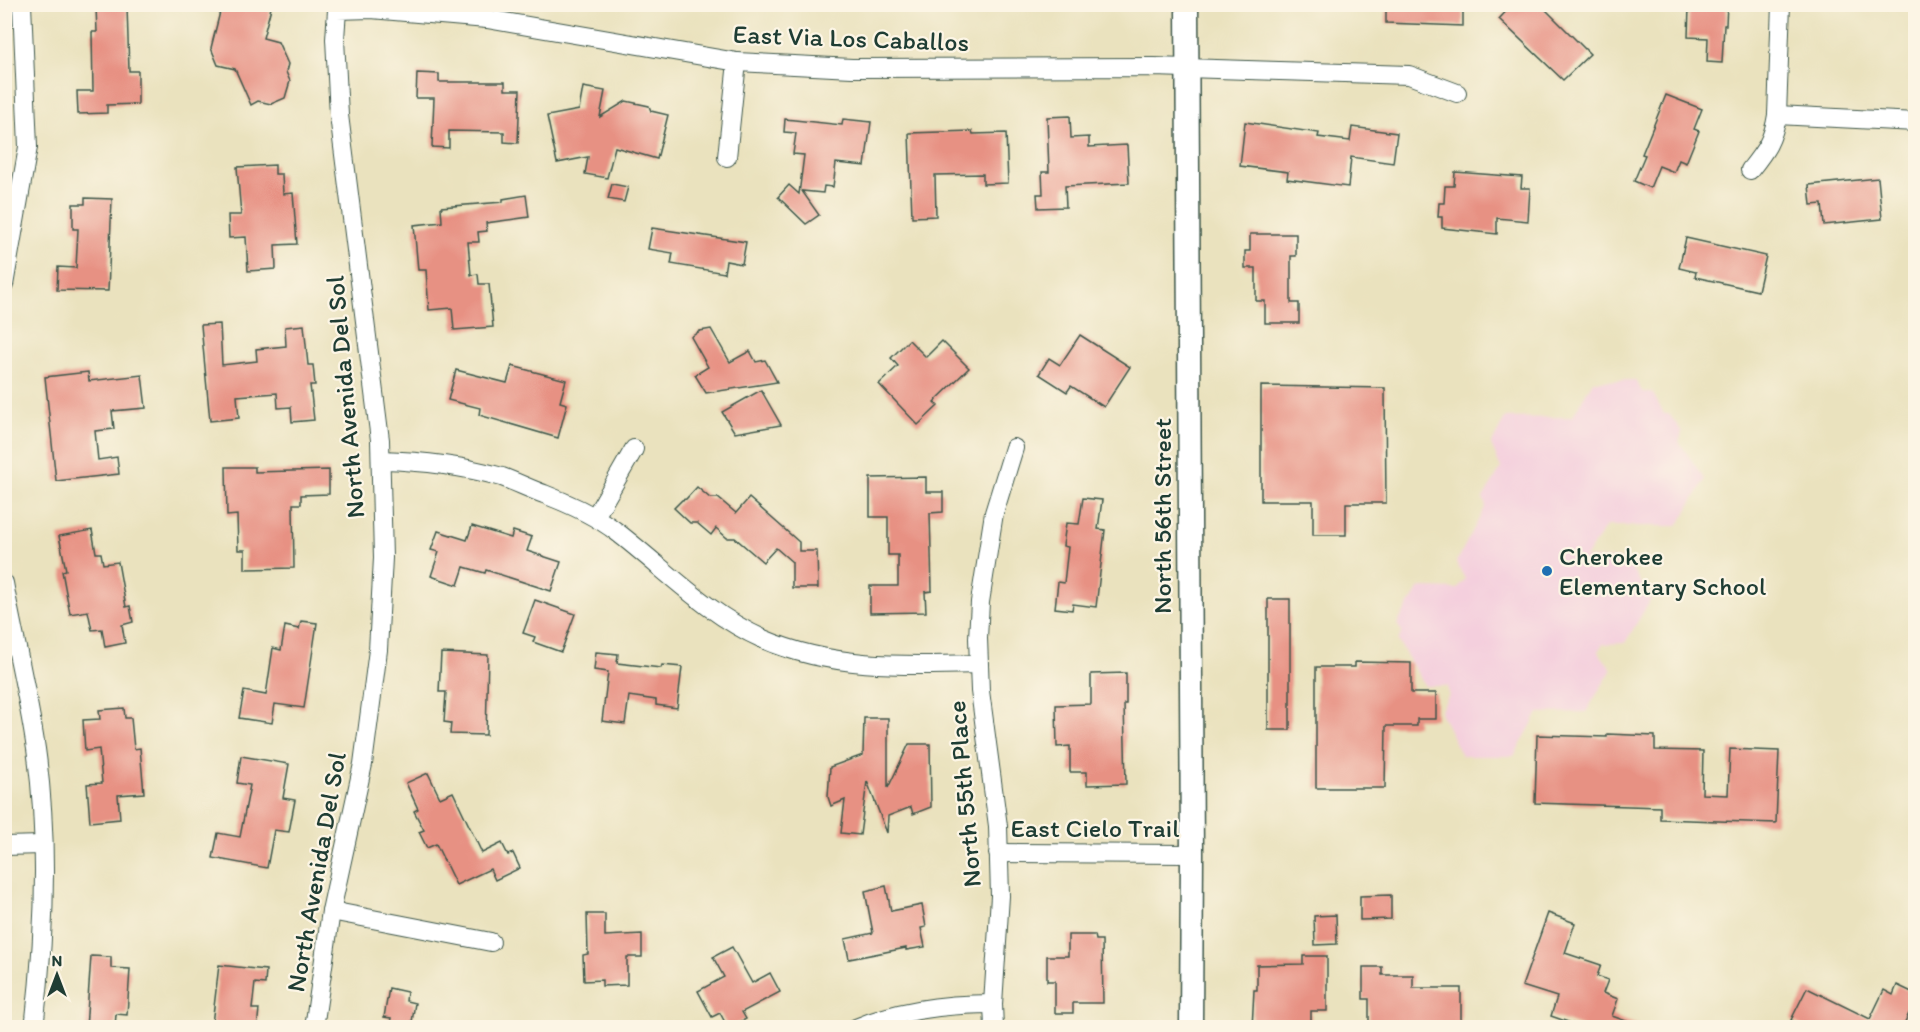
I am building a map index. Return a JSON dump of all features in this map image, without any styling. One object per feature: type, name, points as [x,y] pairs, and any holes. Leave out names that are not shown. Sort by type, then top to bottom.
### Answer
[{"type":"street","points":[[4,285],[28,147],[22,4]]},
{"type":"street","name":"North 56th Street","points":[[1187,4],[1191,1028]]},
{"type":"street","points":[[1750,170],[1768,147],[1775,131],[1781,4]]},
{"type":"street","name":"East Via Los Caballos","points":[[337,10],[371,9],[487,19],[737,62],[852,68],[1187,68],[1409,75],[1456,93]]},
{"type":"street","name":"North Avenida Del Sol","points":[[314,1028],[331,910],[362,771],[378,650],[383,558],[381,460],[372,366],[339,115],[335,39],[337,10]]},
{"type":"street","points":[[727,157],[737,62]]},
{"type":"street","points":[[1777,115],[1916,122]]},
{"type":"street","name":"North 55th Place","points":[[994,1028],[993,1004],[1000,896],[998,826],[978,664],[980,602],[993,513],[1014,448]]},
{"type":"street","points":[[595,518],[634,449]]},
{"type":"street","points":[[381,460],[409,460],[502,477],[566,503],[615,530],[698,600],[763,639],[799,652],[841,662],[873,665],[978,664]]},
{"type":"street","points":[[4,583],[36,749],[43,817],[41,973],[34,1028]]},
{"type":"street","points":[[4,846],[43,845]]},
{"type":"street","name":"East Cielo Trail","points":[[998,853],[1192,854]]},
{"type":"street","points":[[331,910],[491,942]]},
{"type":"street","points":[[856,1028],[875,1019],[928,1009],[966,1004],[993,1004]]},
{"type":"shaded area","name":"Cherokee Elementary School","points":[[1635,380],[1643,393],[1652,392],[1664,414],[1669,414],[1682,432],[1679,442],[1705,480],[1678,526],[1606,526],[1585,558],[1626,559],[1651,599],[1625,643],[1603,644],[1598,652],[1612,669],[1586,712],[1538,713],[1514,756],[1462,756],[1440,712],[1449,695],[1447,686],[1425,686],[1398,641],[1402,632],[1397,624],[1419,588],[1457,589],[1465,579],[1456,562],[1486,506],[1483,498],[1501,468],[1491,445],[1505,418],[1572,417],[1593,381]]},
{"type":"building","points":[[222,4],[272,4],[263,38],[278,42],[288,64],[286,72],[290,81],[285,98],[271,104],[258,101],[251,105],[235,69],[218,65],[211,48]]},
{"type":"building","points":[[1386,4],[1463,4],[1463,26],[1386,23]]},
{"type":"building","points":[[1513,4],[1540,4],[1590,54],[1563,80],[1499,19]]},
{"type":"building","points":[[1692,4],[1727,4],[1722,63],[1707,62],[1708,38],[1688,37],[1689,7],[1692,8]]},
{"type":"building","points":[[127,6],[129,71],[138,71],[138,104],[107,105],[107,113],[78,114],[77,91],[93,91],[92,32],[97,32],[96,7]]},
{"type":"building","points":[[417,73],[439,74],[439,82],[505,82],[505,90],[520,90],[518,143],[504,142],[504,132],[449,131],[449,148],[432,147],[434,98],[416,98]]},
{"type":"building","points":[[583,87],[605,91],[600,117],[626,101],[649,106],[651,111],[668,115],[657,159],[615,147],[607,178],[585,174],[588,157],[557,163],[547,116],[579,110]]},
{"type":"building","points":[[1666,95],[1702,109],[1694,129],[1699,131],[1686,163],[1679,160],[1674,172],[1659,166],[1650,188],[1634,181],[1645,155],[1642,154]]},
{"type":"building","points":[[1070,116],[1071,138],[1089,137],[1089,147],[1127,145],[1129,183],[1065,186],[1066,207],[1038,208],[1037,194],[1043,194],[1042,172],[1049,172],[1047,117]]},
{"type":"building","points":[[785,119],[842,125],[843,119],[871,122],[865,166],[836,163],[833,187],[824,186],[823,193],[802,191],[819,215],[806,224],[778,197],[789,185],[799,194],[804,155],[793,154],[796,133],[784,132]]},
{"type":"building","points":[[1245,122],[1319,133],[1318,137],[1350,141],[1352,127],[1397,133],[1393,163],[1351,157],[1348,187],[1287,179],[1288,172],[1240,166]]},
{"type":"building","points":[[972,131],[973,134],[1006,133],[1008,183],[983,184],[983,174],[935,175],[936,216],[912,217],[909,133]]},
{"type":"building","points":[[275,165],[275,174],[282,174],[283,194],[293,193],[297,244],[275,245],[276,269],[248,271],[246,237],[229,238],[228,215],[241,215],[237,167]]},
{"type":"building","points":[[1455,172],[1522,177],[1521,188],[1530,188],[1528,221],[1497,218],[1497,234],[1442,228],[1442,217],[1438,217],[1439,203],[1444,203],[1445,186],[1454,186]]},
{"type":"building","points":[[1878,178],[1882,219],[1824,225],[1822,204],[1811,205],[1809,185]]},
{"type":"building","points":[[612,184],[628,187],[624,202],[608,199]]},
{"type":"building","points":[[526,195],[529,217],[486,223],[487,231],[478,232],[479,242],[468,242],[471,275],[478,274],[479,284],[489,284],[493,327],[454,330],[452,308],[429,310],[426,270],[418,270],[414,225],[442,222],[441,207],[503,202],[503,199]]},
{"type":"building","points":[[85,198],[112,199],[108,291],[57,290],[58,267],[76,268],[78,229],[73,229],[73,204],[85,204]]},
{"type":"building","points":[[652,228],[746,242],[742,264],[726,261],[724,273],[671,264],[673,253],[648,249]]},
{"type":"building","points":[[1250,234],[1296,234],[1296,256],[1291,256],[1291,303],[1299,303],[1299,323],[1265,323],[1265,301],[1256,301],[1256,268],[1245,268],[1245,251],[1250,251]]},
{"type":"building","points":[[1686,238],[1766,256],[1758,291],[1695,277],[1696,272],[1679,268]]},
{"type":"building","points":[[220,324],[222,365],[257,361],[256,349],[286,346],[285,327],[304,325],[308,365],[313,365],[315,385],[310,385],[314,420],[292,422],[291,407],[278,408],[277,393],[237,396],[239,418],[210,421],[201,325]]},
{"type":"building","points":[[711,329],[730,362],[750,351],[756,362],[765,360],[777,382],[706,393],[695,375],[708,367],[691,337],[700,331]]},
{"type":"building","points":[[1080,335],[1130,367],[1104,407],[1071,386],[1067,392],[1039,374],[1049,358],[1060,365]]},
{"type":"building","points":[[909,340],[926,357],[942,341],[969,368],[934,402],[938,406],[918,425],[879,384],[898,366],[891,358]]},
{"type":"building","points":[[512,366],[566,380],[560,402],[567,404],[558,438],[479,415],[480,408],[448,400],[456,370],[507,383]]},
{"type":"building","points":[[88,372],[89,381],[142,375],[146,408],[112,411],[114,429],[95,431],[98,460],[117,457],[119,474],[56,481],[45,377]]},
{"type":"building","points":[[1261,386],[1385,388],[1386,503],[1346,503],[1346,535],[1313,535],[1313,501],[1261,501]]},
{"type":"building","points":[[761,390],[781,425],[735,433],[722,412]]},
{"type":"building","points":[[226,467],[255,467],[255,472],[329,470],[329,494],[301,495],[301,504],[293,504],[294,568],[245,569],[245,550],[238,550],[237,515],[227,516]]},
{"type":"building","points":[[926,477],[926,492],[943,492],[943,512],[930,513],[932,591],[925,592],[926,612],[870,613],[870,586],[898,586],[898,555],[888,555],[888,517],[870,517],[870,478]]},
{"type":"building","points":[[697,487],[710,498],[718,498],[736,513],[749,498],[799,542],[799,551],[817,551],[818,588],[792,588],[792,562],[776,548],[763,562],[735,538],[727,538],[716,528],[711,535],[697,523],[690,523],[674,508]]},
{"type":"building","points":[[1083,498],[1102,500],[1098,529],[1105,530],[1096,607],[1073,604],[1072,610],[1055,608],[1058,582],[1064,583],[1068,547],[1063,546],[1066,523],[1079,524]]},
{"type":"building","points":[[472,526],[511,538],[513,531],[532,537],[527,551],[561,562],[551,591],[486,570],[485,573],[464,567],[458,585],[431,576],[439,552],[431,550],[438,531],[467,540]]},
{"type":"building","points":[[92,530],[96,553],[101,553],[103,564],[118,562],[126,607],[130,606],[133,622],[122,625],[125,643],[105,647],[102,629],[92,630],[88,611],[70,614],[62,571],[66,570],[59,536]]},
{"type":"building","points":[[1268,599],[1290,599],[1290,730],[1268,730]]},
{"type":"building","points":[[535,600],[575,614],[561,652],[533,642],[535,637],[523,633]]},
{"type":"building","points":[[301,621],[317,623],[304,708],[275,704],[272,723],[239,718],[244,691],[266,695],[273,648],[281,650],[285,626],[299,629]]},
{"type":"building","points":[[596,652],[618,654],[617,663],[661,668],[662,665],[682,667],[677,708],[656,705],[656,700],[629,696],[625,724],[602,721],[608,672],[594,670]]},
{"type":"building","points":[[441,653],[488,655],[486,735],[450,734],[451,723],[444,722],[446,692],[439,692]]},
{"type":"building","points":[[1355,662],[1411,663],[1411,693],[1436,693],[1436,719],[1417,719],[1417,726],[1386,726],[1385,788],[1316,788],[1316,667],[1355,667]]},
{"type":"building","points":[[1126,673],[1126,704],[1124,704],[1126,784],[1087,785],[1087,772],[1070,772],[1070,746],[1057,747],[1056,705],[1091,704],[1091,674]]},
{"type":"building","points":[[124,708],[125,718],[131,718],[134,749],[140,748],[144,793],[118,795],[120,819],[90,822],[87,784],[102,783],[99,749],[85,751],[83,720],[100,719],[99,710]]},
{"type":"building","points":[[864,718],[888,718],[888,788],[909,744],[930,744],[931,807],[913,814],[911,807],[888,816],[887,833],[867,781],[860,835],[841,833],[845,800],[831,806],[828,797],[830,767],[863,755]]},
{"type":"building","points":[[1607,734],[1655,736],[1655,750],[1703,751],[1702,794],[1728,795],[1730,749],[1779,751],[1776,823],[1660,819],[1660,807],[1535,803],[1537,735],[1607,737]]},
{"type":"building","points":[[241,756],[289,764],[283,798],[295,800],[289,832],[274,830],[267,868],[213,858],[218,833],[240,837],[250,785],[237,783]]},
{"type":"building","points":[[428,773],[440,798],[453,792],[482,853],[502,843],[508,855],[513,853],[520,868],[495,880],[490,869],[456,885],[436,844],[427,848],[419,832],[424,830],[414,811],[418,809],[406,783]]},
{"type":"building","points":[[886,886],[891,911],[922,905],[926,927],[921,928],[925,947],[906,950],[906,948],[849,959],[845,939],[873,933],[865,891]]},
{"type":"building","points":[[1391,895],[1391,919],[1360,920],[1360,896]]},
{"type":"building","points":[[1548,913],[1575,923],[1565,953],[1601,965],[1597,976],[1608,980],[1603,993],[1618,999],[1612,1016],[1640,1026],[1640,1028],[1585,1028],[1551,1016],[1557,997],[1522,986]]},
{"type":"building","points":[[587,914],[605,914],[605,936],[642,934],[642,957],[627,957],[627,985],[602,986],[602,980],[584,981],[583,955],[588,954]]},
{"type":"building","points":[[1336,915],[1337,944],[1315,945],[1314,916]]},
{"type":"building","points":[[1068,935],[1095,935],[1096,940],[1102,940],[1103,1003],[1073,1003],[1073,1013],[1055,1013],[1055,981],[1047,981],[1047,956],[1068,956]]},
{"type":"building","points":[[732,947],[752,983],[770,973],[780,992],[742,1012],[746,1019],[728,1028],[720,1013],[712,1017],[698,991],[724,977],[713,957]]},
{"type":"building","points":[[91,956],[111,957],[111,968],[130,969],[127,1015],[116,1014],[115,1028],[86,1028]]},
{"type":"building","points":[[1303,956],[1327,956],[1327,1011],[1311,1011],[1311,1028],[1252,1028],[1254,990],[1257,990],[1257,965],[1303,964]]},
{"type":"building","points":[[219,965],[266,970],[265,984],[255,983],[252,1009],[259,1009],[257,1028],[230,1028],[231,1026],[212,1024]]},
{"type":"building","points":[[1363,967],[1382,967],[1382,975],[1413,975],[1413,988],[1461,988],[1461,1028],[1369,1028],[1369,999],[1363,999]]},
{"type":"building","points":[[1897,985],[1916,994],[1916,999],[1902,1028],[1805,1028],[1791,1020],[1807,988],[1870,1019],[1884,990],[1893,995]]},
{"type":"building","points":[[389,988],[407,992],[406,1001],[415,1003],[411,1028],[390,1028],[391,1018],[384,1017]]},
{"type":"place","name":"Cherokee Elementary School","points":[[1547,571]]}]
